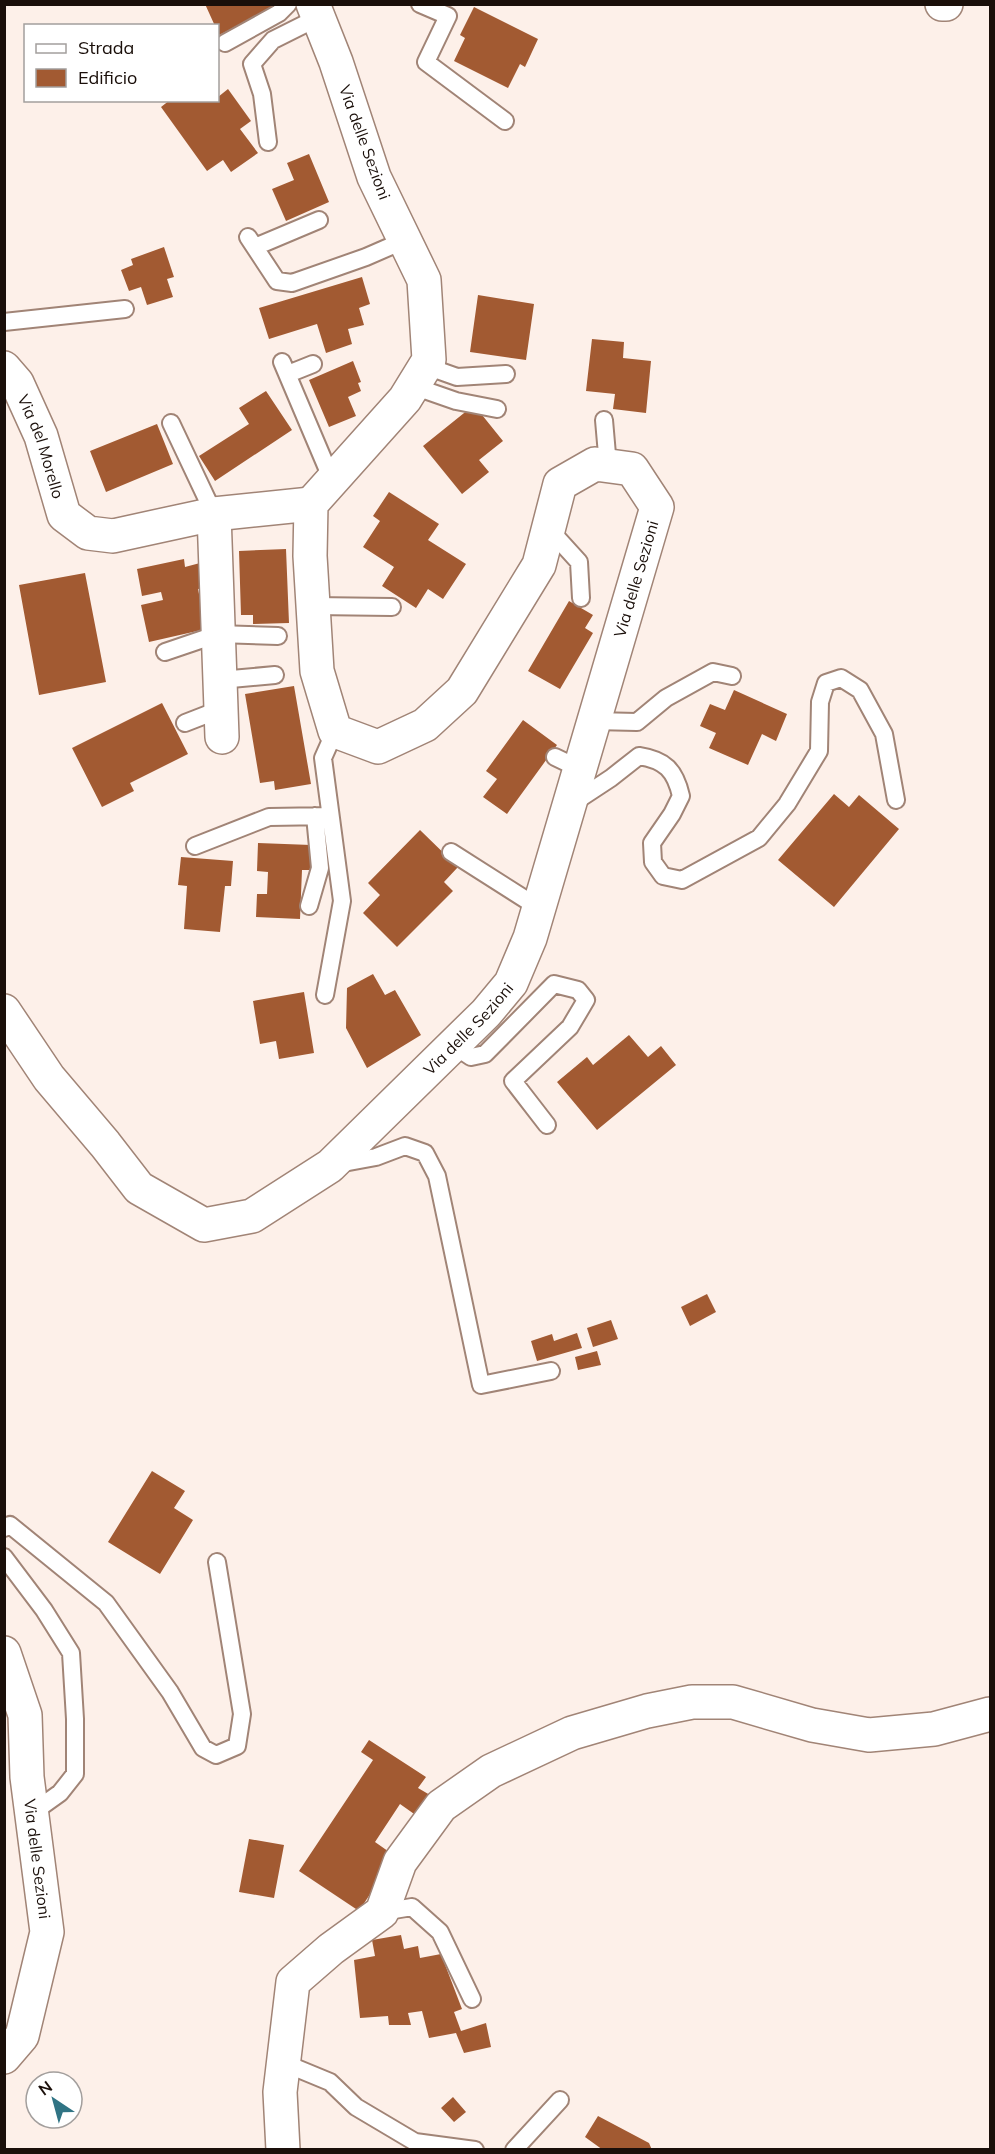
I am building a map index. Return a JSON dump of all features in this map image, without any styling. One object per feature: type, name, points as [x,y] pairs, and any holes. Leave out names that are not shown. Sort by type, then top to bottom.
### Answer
[{"type":"street","name":"Via delle Sezioni","points":[[316,11],[374,177],[424,280],[429,360],[419,376]]},
{"type":"street","name":"Via del Morello","points":[[4,368],[17,383],[41,436],[64,515],[88,533],[113,536],[322,492]]},
{"type":"street","points":[[335,731],[318,671],[310,556],[322,492],[405,399],[419,376]]},
{"type":"street","name":"Via delle Sezioni","points":[[4,1011],[49,1078],[140,1188],[204,1225],[252,1216],[330,1166],[486,1013],[511,984],[530,938],[569,806],[567,763],[594,721],[657,507],[632,469],[595,464],[560,484],[538,565],[462,691],[425,725],[378,747],[335,731]]},
{"type":"street","points":[[214,514],[221,708]]},
{"type":"street","name":"Via delle Sezioni","points":[[4,1653],[25,1715],[27,1777],[47,1932],[22,2036],[4,2057]]},
{"type":"street","points":[[284,2150],[280,2092],[293,1982],[331,1949],[382,1912],[400,1862],[441,1806],[491,1771],[572,1733],[647,1711],[692,1702],[733,1702],[812,1725],[869,1734],[934,1729],[990,1714]]},
{"type":"lane","points":[[225,43],[279,13],[288,4]]},
{"type":"lane","points":[[420,4],[448,16],[426,62],[505,121]]},
{"type":"lane","points":[[268,142],[262,93],[252,64],[273,40],[316,11]]},
{"type":"lane","points":[[319,220],[251,242],[277,281],[292,283],[366,258],[405,240]]},
{"type":"lane","points":[[4,322],[125,309]]},
{"type":"lane","points":[[313,364],[285,368],[322,492]]},
{"type":"lane","points":[[419,376],[457,377],[506,374]]},
{"type":"lane","points":[[419,376],[456,401],[497,409]]},
{"type":"lane","points":[[604,420],[608,466]]},
{"type":"lane","points":[[171,423],[214,514]]},
{"type":"lane","points":[[549,529],[579,562],[581,598]]},
{"type":"lane","points":[[314,606],[392,607]]},
{"type":"lane","points":[[165,652],[219,634],[278,636]]},
{"type":"lane","points":[[594,721],[638,722],[666,699],[713,672],[732,676]]},
{"type":"lane","points":[[185,723],[221,708],[275,675]]},
{"type":"lane","points":[[569,806],[639,756],[656,759],[676,777],[681,796],[652,843],[652,862],[663,876],[682,880],[759,838],[787,804],[819,751],[820,702],[826,683],[841,678],[860,690],[884,734],[897,800]]},
{"type":"lane","points":[[309,906],[320,868],[323,758],[335,731]]},
{"type":"lane","points":[[195,846],[269,817],[323,816]]},
{"type":"lane","points":[[323,816],[342,901],[325,995]]},
{"type":"lane","points":[[451,852],[539,908]]},
{"type":"lane","points":[[453,1045],[471,1057],[485,1054],[554,984],[578,990],[586,1000],[570,1027],[513,1081],[547,1125]]},
{"type":"lane","points":[[330,1166],[376,1157],[405,1146],[424,1153],[437,1176],[481,1385],[551,1371]]},
{"type":"lane","points":[[4,1528],[10,1525],[106,1603],[170,1692],[203,1748],[216,1755],[237,1746],[242,1714],[217,1562]]},
{"type":"lane","points":[[4,1557],[44,1610],[71,1653],[75,1719],[75,1774],[60,1793],[32,1813]]},
{"type":"lane","points":[[382,1912],[412,1908],[441,1932],[472,1999]]},
{"type":"lane","points":[[284,2063],[330,2082],[356,2107],[415,2142],[475,2150]]},
{"type":"lane","points":[[514,2150],[560,2100]]},
{"type":"building","points":[[205,4],[276,4],[277,8],[219,35],[219,24],[214,24]]},
{"type":"building","points":[[474,7],[538,39],[525,67],[520,64],[508,88],[454,61],[465,38],[460,35]]},
{"type":"building","points":[[228,89],[251,121],[240,129],[258,153],[231,172],[223,160],[207,171],[161,107],[167,102],[219,102],[219,96]]},
{"type":"building","points":[[309,154],[329,202],[286,221],[272,189],[294,180],[287,163]]},
{"type":"building","points":[[164,247],[174,277],[167,279],[173,297],[147,305],[141,287],[129,291],[121,270],[133,265],[131,259]]},
{"type":"building","points":[[362,277],[370,304],[359,308],[364,325],[348,329],[352,344],[326,353],[317,324],[269,339],[259,308]]},
{"type":"building","points":[[478,295],[534,304],[526,360],[470,352]]},
{"type":"building","points":[[592,339],[624,342],[623,358],[651,361],[646,413],[613,409],[615,394],[586,391]]},
{"type":"building","points":[[353,361],[361,382],[358,383],[361,391],[348,397],[356,416],[329,427],[309,380]]},
{"type":"building","points":[[266,391],[292,430],[215,481],[199,456],[249,424],[239,408]]},
{"type":"building","points":[[474,405],[503,441],[479,460],[489,472],[462,494],[423,446]]},
{"type":"building","points":[[157,424],[173,464],[106,492],[90,451]]},
{"type":"building","points":[[389,492],[439,524],[428,540],[466,564],[443,599],[428,589],[416,608],[382,586],[394,567],[363,547],[380,521],[373,516]]},
{"type":"building","points":[[286,549],[289,623],[253,624],[253,615],[241,615],[239,551]]},
{"type":"building","points":[[184,559],[185,567],[200,563],[205,588],[198,589],[206,629],[149,642],[141,605],[163,600],[161,592],[142,596],[137,569]]},
{"type":"building","points":[[85,573],[106,682],[39,695],[19,585]]},
{"type":"building","points":[[569,601],[593,615],[585,628],[593,633],[560,689],[528,671]]},
{"type":"building","points":[[294,686],[311,784],[275,790],[274,781],[260,783],[245,694]]},
{"type":"building","points":[[734,690],[787,714],[776,741],[762,734],[748,765],[709,748],[716,733],[700,726],[710,704],[725,710]]},
{"type":"building","points":[[162,703],[188,754],[130,783],[134,791],[102,807],[72,748]]},
{"type":"building","points":[[523,720],[557,745],[507,814],[483,797],[497,779],[486,771]]},
{"type":"building","points":[[834,794],[849,807],[859,795],[899,829],[834,907],[778,860]]},
{"type":"building","points":[[420,830],[458,867],[444,882],[453,891],[397,947],[363,913],[380,895],[368,883]]},
{"type":"building","points":[[258,843],[311,845],[310,870],[302,870],[300,919],[256,917],[257,894],[267,894],[268,872],[257,871]]},
{"type":"building","points":[[181,857],[233,861],[231,886],[225,886],[220,932],[184,929],[187,886],[178,885]]},
{"type":"building","points":[[373,974],[385,995],[395,990],[421,1035],[367,1068],[346,1028],[347,988]]},
{"type":"building","points":[[304,992],[314,1053],[279,1059],[276,1041],[260,1044],[253,1001]]},
{"type":"building","points":[[629,1035],[648,1057],[661,1046],[676,1065],[597,1130],[557,1082],[587,1057],[593,1065]]},
{"type":"building","points":[[707,1294],[716,1312],[690,1326],[681,1307]]},
{"type":"building","points":[[611,1320],[618,1339],[593,1347],[587,1328]]},
{"type":"building","points":[[577,1333],[582,1348],[537,1361],[531,1341],[552,1334],[554,1341]]},
{"type":"building","points":[[597,1351],[601,1365],[578,1370],[575,1357]]},
{"type":"building","points":[[152,1471],[185,1491],[174,1508],[193,1520],[160,1574],[108,1542]]},
{"type":"building","points":[[369,1740],[426,1777],[418,1788],[430,1795],[417,1816],[400,1804],[375,1842],[395,1856],[359,1911],[299,1871],[373,1760],[361,1752]]},
{"type":"building","points":[[249,1839],[284,1845],[274,1898],[239,1892]]},
{"type":"building","points":[[401,1935],[404,1949],[418,1946],[420,1958],[441,1954],[462,2009],[454,2012],[461,2031],[486,2023],[491,2047],[464,2053],[456,2033],[429,2038],[422,2011],[408,2013],[411,2025],[389,2025],[388,2016],[360,2018],[354,1960],[375,1956],[372,1940]]},
{"type":"building","points":[[453,2097],[466,2112],[454,2122],[441,2108]]},
{"type":"building","points":[[598,2116],[649,2143],[652,2150],[603,2150],[585,2137]]}]
